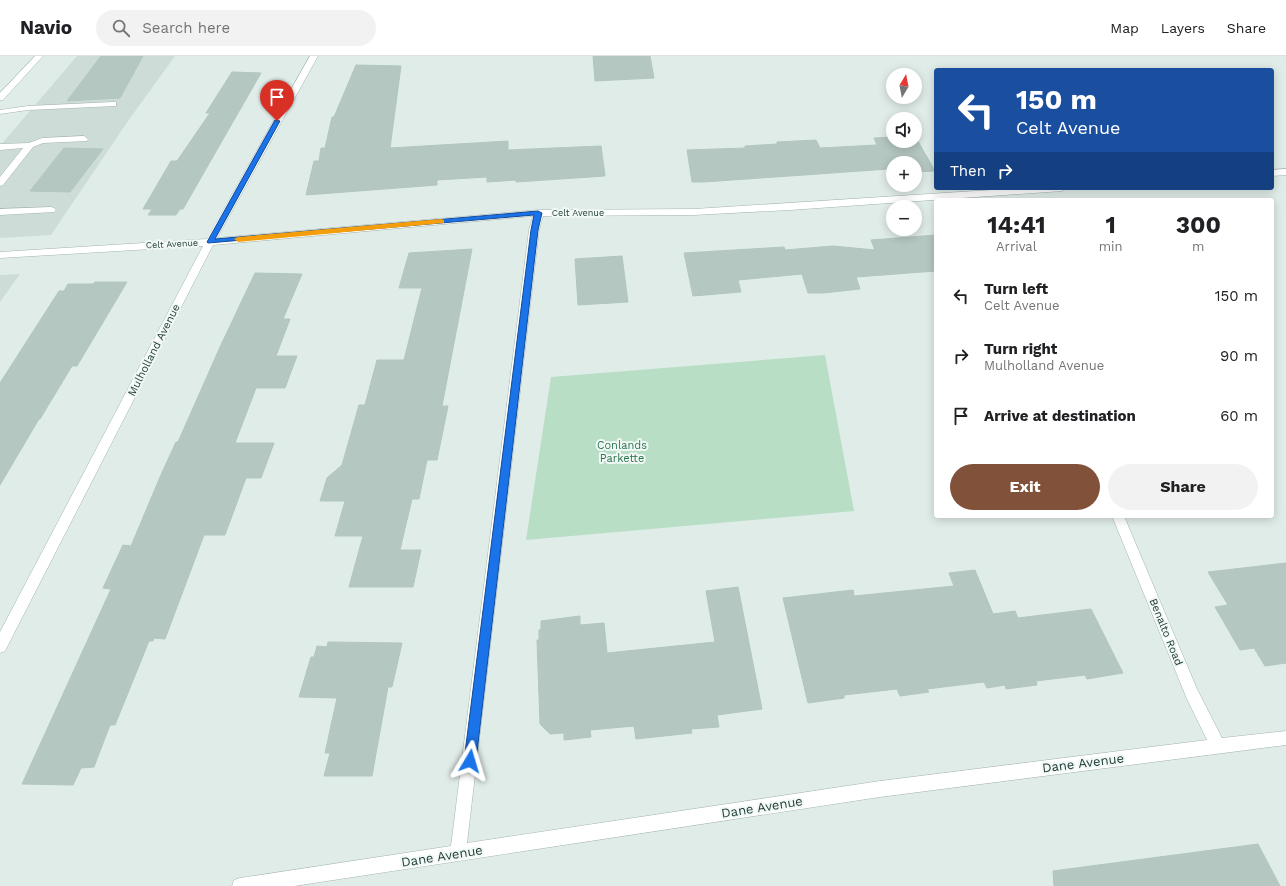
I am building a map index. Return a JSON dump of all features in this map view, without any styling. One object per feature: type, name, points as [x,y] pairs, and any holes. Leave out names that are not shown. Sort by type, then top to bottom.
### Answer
[{"type":"street","points":[[0,98],[39,56]]},
{"type":"street","name":"Mulholland Avenue","points":[[0,646],[210,242],[314,56]]},
{"type":"street","points":[[0,112],[28,108],[113,104]]},
{"type":"street","points":[[0,147],[30,145],[42,141],[84,138]]},
{"type":"street","points":[[0,183],[30,145]]},
{"type":"street","points":[[1274,173],[1286,172]]},
{"type":"street","name":"Celt Avenue","points":[[966,198],[1045,190]]},
{"type":"street","name":"Celt Avenue","points":[[0,254],[210,242],[538,213],[702,211],[934,200]]},
{"type":"street","points":[[0,212],[51,210]]},
{"type":"street","points":[[458,854],[538,213]]},
{"type":"street","name":"Benalto Road","points":[[1119,518],[1192,694],[1218,746]]},
{"type":"street","name":"Dane Avenue","points":[[240,886],[880,789],[1286,738]]},
{"type":"shaded area","points":[[77,56],[175,56],[128,121],[51,235],[0,238],[0,146]]},
{"type":"shaded area","points":[[20,274],[0,302],[0,275]]},
{"type":"green space","name":"Conlands Parkette","points":[[825,355],[854,511],[526,540],[551,377]]},
{"type":"building","points":[[101,56],[143,56],[120,98],[67,101]]},
{"type":"building","points":[[593,56],[650,56],[654,78],[595,81]]},
{"type":"building","points":[[356,65],[401,66],[390,148],[508,141],[508,150],[601,146],[605,176],[516,182],[516,180],[487,182],[487,177],[437,180],[437,185],[306,195],[314,161],[319,161],[321,148],[325,148],[332,117],[334,117]]},
{"type":"building","points":[[232,72],[261,73],[183,209],[180,209],[176,215],[148,215],[152,209],[143,209],[171,161],[177,161],[210,113],[206,113]]},
{"type":"building","points":[[886,137],[886,148],[922,148],[934,171],[922,172],[922,156],[886,156],[886,169],[692,182],[687,150],[745,148],[745,146],[777,144],[777,142],[816,140],[820,148],[877,145],[874,138]]},
{"type":"building","points":[[64,148],[103,149],[70,192],[30,191]]},
{"type":"building","points":[[934,235],[934,271],[856,277],[860,289],[823,293],[808,293],[802,274],[738,280],[741,292],[693,296],[684,253],[784,247],[785,250],[833,246],[875,250],[871,240]]},
{"type":"building","points":[[472,249],[442,406],[448,406],[437,460],[427,460],[419,499],[412,499],[400,550],[421,550],[413,587],[349,587],[363,536],[335,536],[345,501],[320,501],[327,478],[342,465],[359,405],[365,405],[377,360],[404,360],[422,288],[399,288],[409,253]]},
{"type":"building","points":[[622,256],[628,302],[578,305],[575,259]]},
{"type":"building","points":[[255,273],[302,274],[283,319],[290,319],[276,356],[297,356],[285,388],[256,388],[235,443],[274,443],[261,478],[246,478],[225,535],[204,535],[165,639],[154,638],[153,641],[149,641],[115,725],[110,725],[94,767],[81,768],[73,785],[22,784],[111,589],[103,588],[123,545],[131,546],[160,477],[176,442],[178,442]]},
{"type":"building","points":[[95,282],[127,282],[77,366],[72,366],[0,485],[0,383],[59,291],[64,291],[68,284],[93,284]]},
{"type":"building","points":[[1286,563],[1286,663],[1265,666],[1254,648],[1240,650],[1215,607],[1228,605],[1208,572]]},
{"type":"building","points":[[975,570],[993,614],[1015,611],[1018,618],[1091,609],[1123,673],[1087,679],[1085,675],[1036,681],[1037,685],[1006,689],[1005,685],[987,688],[984,682],[927,689],[929,692],[900,696],[897,689],[844,695],[844,698],[808,703],[783,598],[853,590],[854,596],[954,586],[949,573]]},
{"type":"building","points":[[738,587],[762,709],[717,715],[719,727],[691,729],[692,733],[636,739],[634,726],[590,730],[591,737],[564,740],[564,733],[550,734],[540,724],[537,640],[539,640],[541,621],[580,616],[580,625],[604,623],[607,653],[715,642],[706,591]]},
{"type":"building","points":[[328,642],[402,643],[392,687],[388,687],[372,776],[324,776],[330,753],[325,753],[337,698],[299,697],[311,657],[314,657],[317,646],[327,647]]},
{"type":"building","points":[[1258,844],[1280,886],[1054,886],[1053,871]]},
{"type":"slow traffic","points":[[238,239],[441,221]]},
{"type":"route","points":[[277,121],[210,242],[538,213],[534,230],[470,761]]}]
